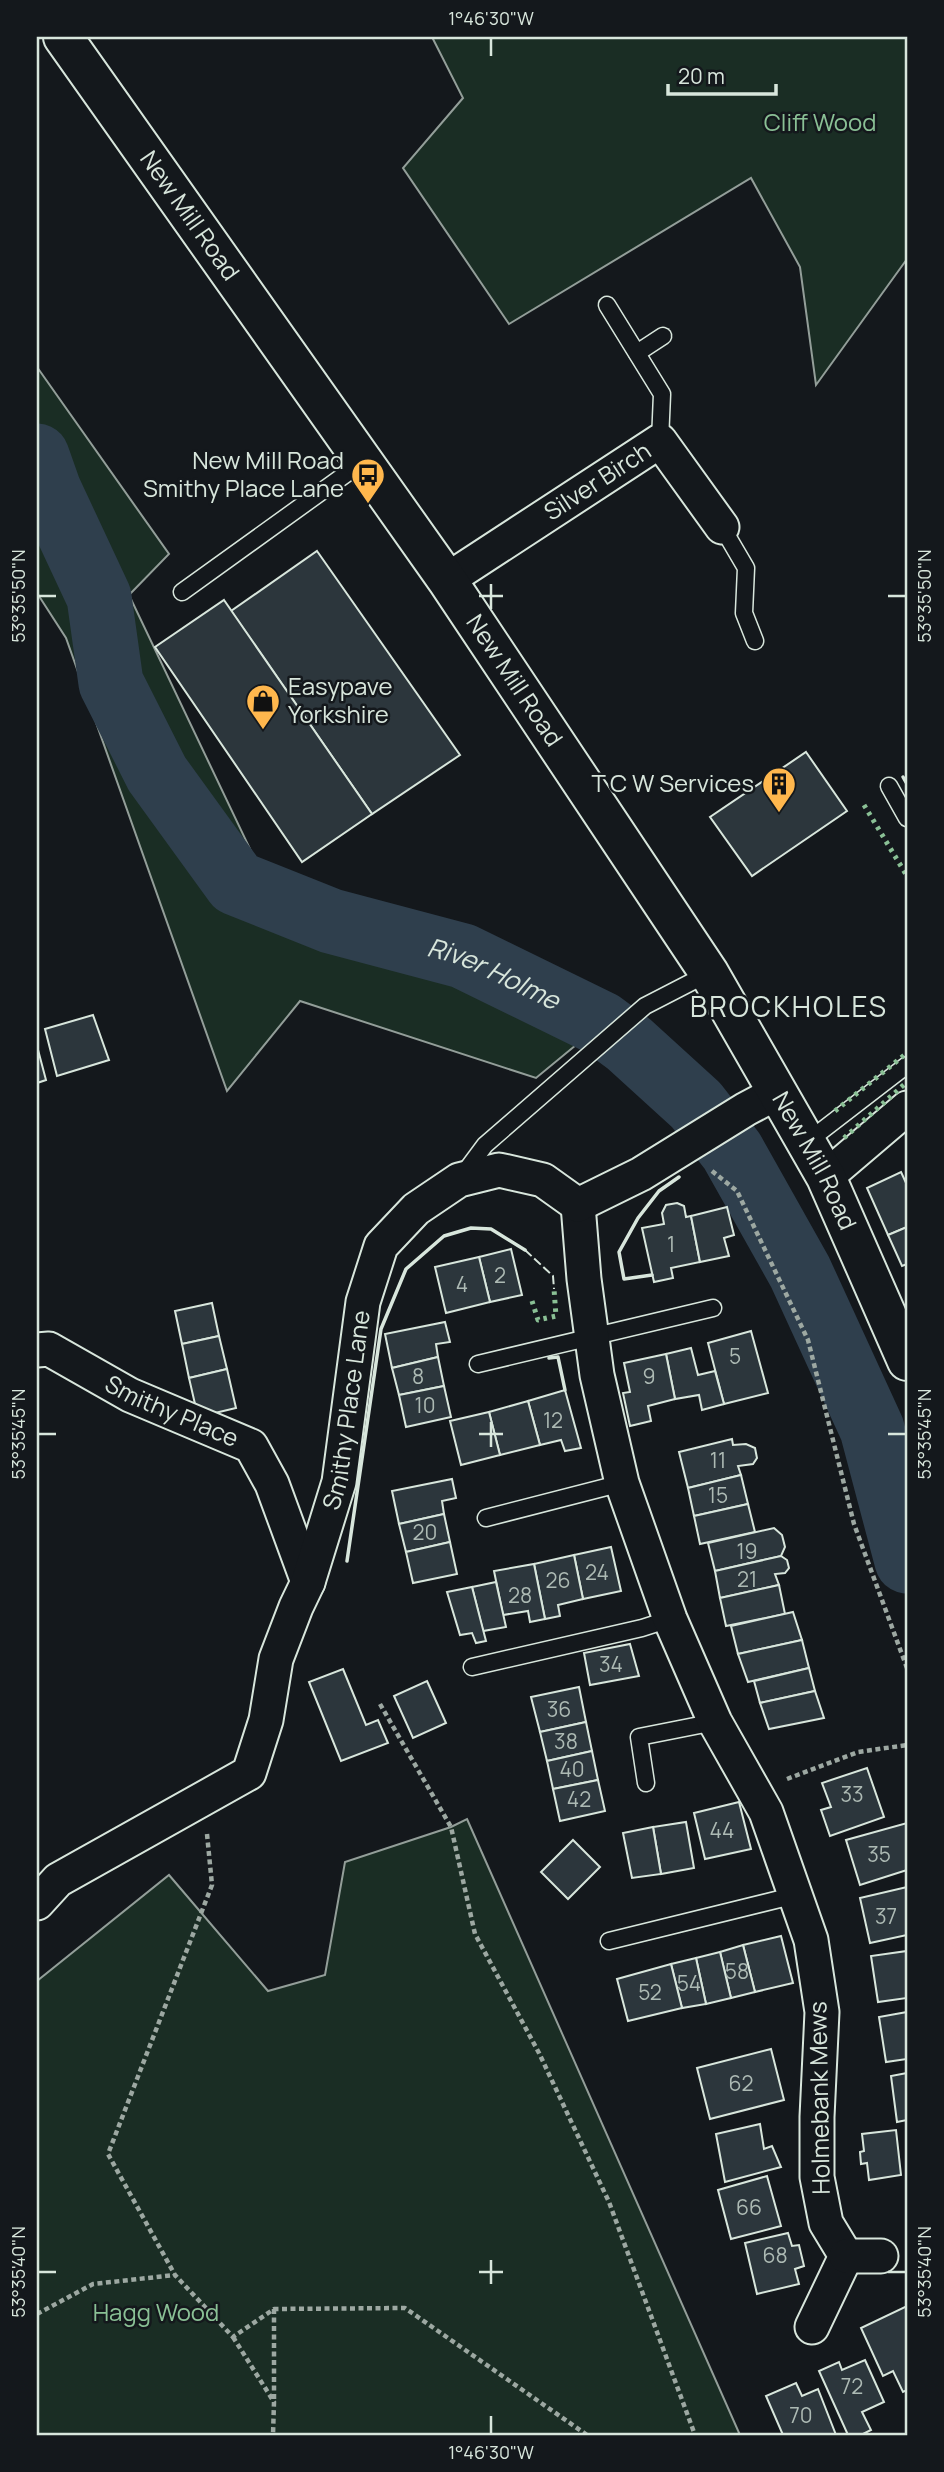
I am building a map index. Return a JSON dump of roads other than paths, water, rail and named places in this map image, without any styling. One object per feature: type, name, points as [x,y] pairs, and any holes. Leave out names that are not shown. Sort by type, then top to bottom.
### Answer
[{"type":"main road","name":"New Mill Road","points":[[63,37],[365,461],[709,973],[762,1100],[807,1142],[826,1177],[907,1361]]},
{"type":"street","name":"Silver Birch","points":[[447,580],[660,442],[722,527]]},
{"type":"street","points":[[578,1205],[641,1174],[762,1100]]},
{"type":"street","points":[[826,1177],[907,1108]]},
{"type":"street","name":"Smithy Place Lane","points":[[37,1903],[58,1880],[249,1773],[266,1720],[276,1660],[296,1607],[309,1582],[339,1482],[363,1302],[381,1246],[416,1209],[459,1181],[499,1170],[543,1181],[578,1205]]},
{"type":"street","name":"Holmebank Mews","points":[[578,1205],[597,1375],[622,1483],[670,1619],[715,1722],[766,1812],[811,1940],[822,2012],[817,2177],[826,2223],[846,2256]]},
{"type":"street","name":"Smithy Place","points":[[37,1350],[49,1349],[130,1395],[251,1446],[271,1484],[309,1582]]},
{"type":"street","points":[[812,2327],[846,2256],[881,2256]]},
{"type":"lane","points":[[607,305],[662,394],[660,442]]},
{"type":"lane","points":[[637,353],[663,337]]},
{"type":"lane","points":[[183,592],[365,461]]},
{"type":"lane","points":[[722,527],[746,568],[744,613],[755,640]]},
{"type":"lane","points":[[890,786],[907,818]]},
{"type":"lane","points":[[459,1181],[485,1146],[583,1057],[645,1006],[709,973]]},
{"type":"lane","points":[[807,1142],[907,1065]]},
{"type":"lane","points":[[478,1364],[713,1308]]},
{"type":"lane","points":[[486,1518],[622,1483]]},
{"type":"lane","points":[[472,1667],[642,1628],[670,1619]]},
{"type":"lane","points":[[646,1783],[639,1737],[715,1722]]},
{"type":"lane","points":[[609,1941],[796,1895]]},
{"type":"waterway","name":"River Holme","points":[[37,456],[49,490],[99,597],[111,683],[157,774],[236,883],[331,921],[463,956],[602,1024],[629,1044],[696,1105],[732,1151],[800,1272],[872,1429],[907,1561]]},
{"type":"place","name":"New Mill Road Smithy Place Lane","points":[[368,505]]},
{"type":"place","name":"Easypave Yorkshire","points":[[263,731]]},
{"type":"place","name":"T C W Services","points":[[779,814]]},
{"type":"district","name":"BROCKHOLES","points":[[789,1007]]},
{"type":"park label","name":"Cliff Wood","points":[[820,123]]},
{"type":"park label","name":"Hagg Wood","points":[[156,2313]]}]
